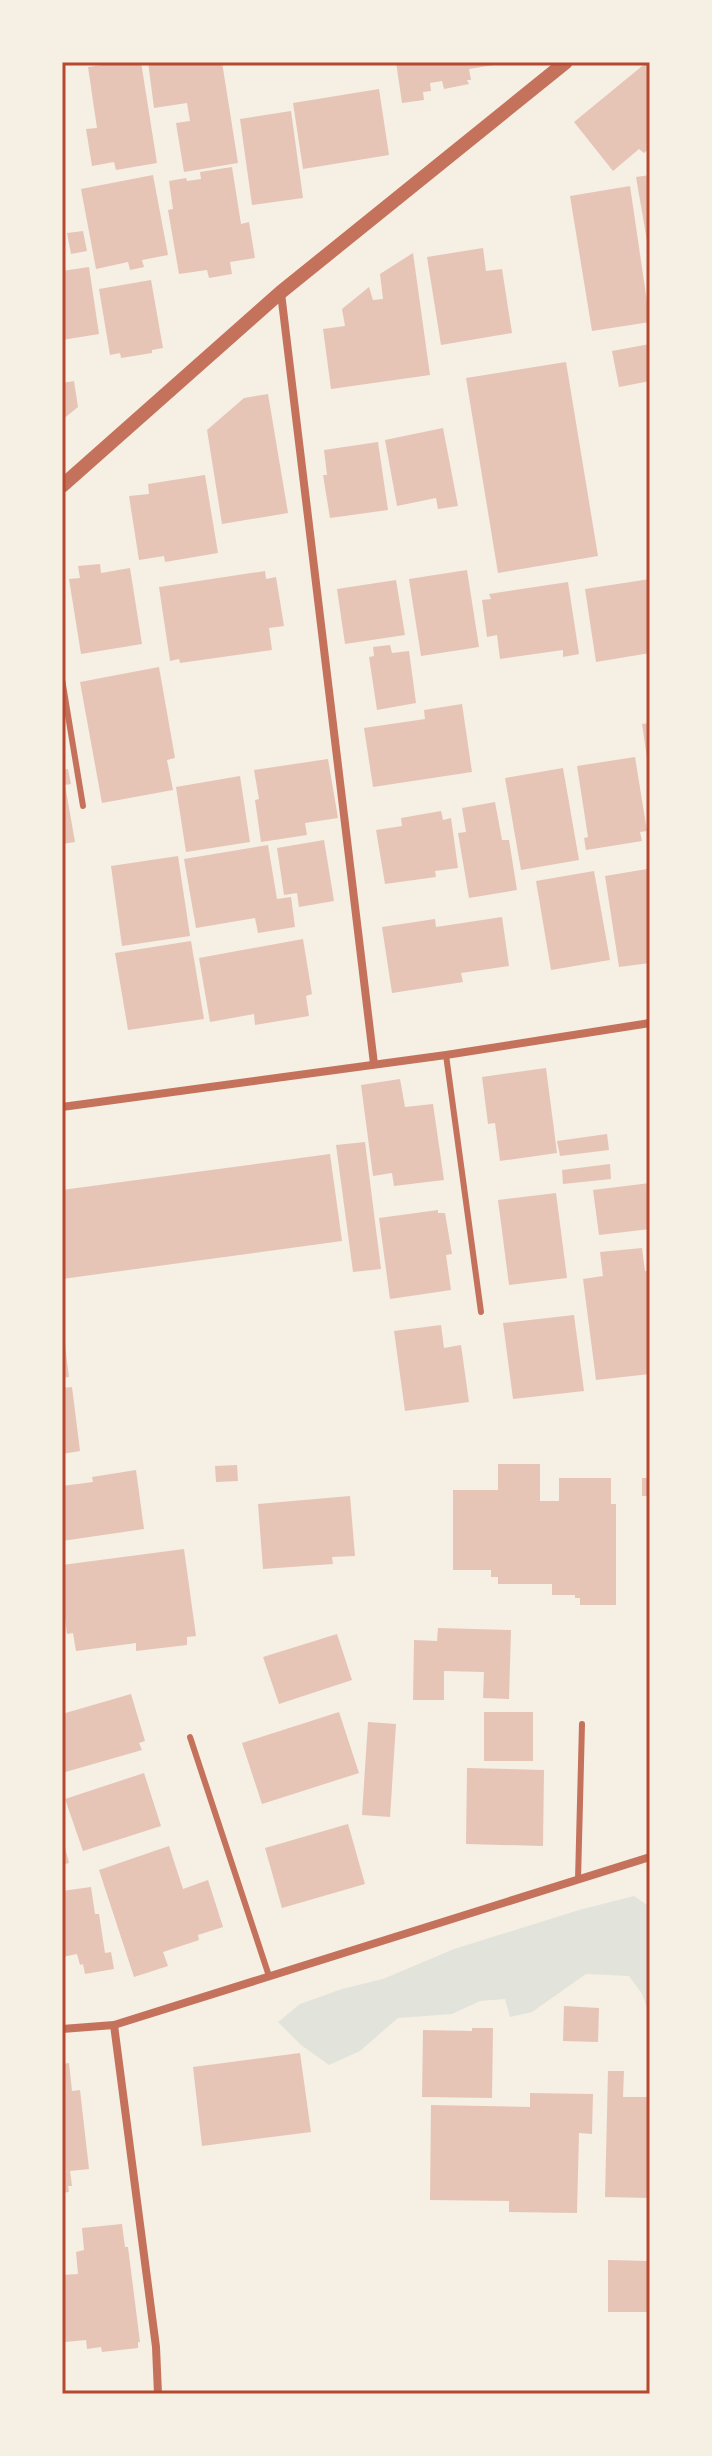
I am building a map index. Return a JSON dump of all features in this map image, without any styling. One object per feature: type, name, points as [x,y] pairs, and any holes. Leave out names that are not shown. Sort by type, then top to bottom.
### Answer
[{"type":"street","points":[[62,486],[281,292],[566,62]]},
{"type":"street","points":[[281,292],[374,1064]]},
{"type":"street","points":[[62,1107],[446,1055],[650,1023]]},
{"type":"street","points":[[62,2029],[114,2025],[650,1857]]},
{"type":"street","points":[[114,2025],[156,2347],[158,2394]]},
{"type":"lane","points":[[62,679],[83,806]]},
{"type":"lane","points":[[446,1055],[481,1312]]},
{"type":"lane","points":[[578,1880],[582,1724]]},
{"type":"lane","points":[[190,1737],[269,1976]]},
{"type":"shaded area","points":[[634,1896],[650,1907],[650,2016],[642,1994],[629,1976],[586,1974],[532,2012],[510,2017],[505,1999],[480,2001],[452,2014],[398,2018],[360,2051],[329,2065],[301,2045],[278,2022],[300,2004],[383,1979],[454,1949]]},
{"type":"building","points":[[141,62],[157,163],[116,170],[114,162],[92,166],[86,129],[97,128],[88,67]]},
{"type":"building","points":[[148,62],[222,62],[238,163],[184,172],[176,123],[190,121],[187,103],[154,108]]},
{"type":"building","points":[[396,62],[500,64],[469,69],[469,84],[444,89],[442,81],[430,83],[431,91],[423,92],[424,100],[402,103]]},
{"type":"building","points":[[650,62],[650,148],[644,153],[639,149],[613,171],[574,122]]},
{"type":"building","points":[[379,89],[389,155],[303,169],[293,103]]},
{"type":"building","points":[[291,111],[303,198],[252,205],[240,119]]},
{"type":"building","points":[[232,167],[241,224],[249,222],[255,258],[230,262],[232,274],[209,278],[207,270],[179,274],[168,210],[173,209],[169,181],[201,179],[200,172]]},
{"type":"building","points":[[153,175],[168,255],[142,260],[144,267],[130,270],[128,262],[96,269],[81,189]]},
{"type":"building","points":[[650,175],[650,241],[647,241],[636,177]]},
{"type":"building","points":[[630,186],[650,322],[592,331],[570,196]]},
{"type":"building","points":[[83,231],[87,251],[71,254],[67,233]]},
{"type":"building","points":[[483,248],[486,271],[502,269],[512,333],[441,345],[427,257]]},
{"type":"building","points":[[413,253],[430,375],[331,389],[323,329],[345,326],[342,309],[369,287],[373,300],[383,299],[380,274]]},
{"type":"building","points":[[89,267],[99,334],[62,340],[62,271]]},
{"type":"building","points":[[151,280],[163,348],[121,358],[120,353],[110,355],[99,289]]},
{"type":"building","points":[[650,344],[650,381],[619,387],[612,351]]},
{"type":"building","points":[[566,362],[598,556],[498,573],[466,378]]},
{"type":"building","points":[[74,381],[78,407],[62,420],[62,383]]},
{"type":"building","points":[[268,394],[288,513],[222,524],[207,430],[244,398]]},
{"type":"building","points":[[443,428],[458,506],[438,509],[436,498],[397,506],[385,440]]},
{"type":"building","points":[[378,442],[388,510],[330,518],[323,475],[327,475],[324,450]]},
{"type":"building","points":[[205,475],[218,553],[165,562],[164,556],[139,560],[129,496],[149,494],[148,484]]},
{"type":"building","points":[[100,564],[101,573],[130,568],[142,644],[81,654],[69,579],[80,578],[78,566]]},
{"type":"building","points":[[467,570],[479,647],[421,656],[409,579]]},
{"type":"building","points":[[265,571],[266,579],[276,577],[284,626],[269,628],[272,650],[180,663],[179,659],[170,661],[159,587]]},
{"type":"building","points":[[650,579],[650,653],[596,662],[585,589]]},
{"type":"building","points":[[396,580],[405,635],[345,644],[337,589]]},
{"type":"building","points":[[568,582],[579,654],[563,657],[563,650],[500,659],[497,635],[487,637],[482,600],[491,599],[489,594]]},
{"type":"building","points":[[390,645],[392,653],[409,651],[416,703],[377,710],[369,657],[374,656],[373,647]]},
{"type":"building","points":[[159,667],[175,758],[167,760],[173,790],[102,803],[80,682]]},
{"type":"building","points":[[462,704],[472,772],[373,787],[364,728],[425,719],[424,710]]},
{"type":"building","points":[[650,723],[650,765],[648,765],[642,724]]},
{"type":"building","points":[[635,757],[647,831],[640,832],[642,841],[586,850],[584,838],[588,837],[577,766]]},
{"type":"building","points":[[328,759],[338,818],[305,823],[307,835],[261,842],[254,770]]},
{"type":"building","points":[[563,768],[579,860],[521,870],[505,778]]},
{"type":"building","points":[[68,769],[71,784],[65,785],[75,842],[62,844],[62,770]]},
{"type":"building","points":[[240,776],[250,842],[186,852],[176,787]]},
{"type":"building","points":[[495,802],[502,840],[509,840],[517,890],[469,898],[458,833],[466,832],[462,808]]},
{"type":"building","points":[[441,811],[443,820],[451,818],[458,868],[435,871],[436,877],[385,884],[376,830],[402,826],[401,818]]},
{"type":"building","points":[[324,840],[334,901],[299,907],[297,893],[284,895],[277,848]]},
{"type":"building","points":[[268,845],[277,899],[291,897],[295,927],[258,933],[255,918],[196,928],[184,859]]},
{"type":"building","points":[[178,856],[190,936],[122,946],[111,866]]},
{"type":"building","points":[[647,869],[650,963],[619,967],[605,876]]},
{"type":"building","points":[[594,871],[610,960],[551,970],[536,881]]},
{"type":"building","points":[[502,917],[509,966],[461,973],[463,982],[392,993],[382,927],[435,919],[436,927]]},
{"type":"building","points":[[303,939],[312,994],[306,996],[309,1016],[255,1025],[254,1014],[210,1022],[199,958]]},
{"type":"building","points":[[191,941],[204,1019],[128,1030],[115,953]]},
{"type":"building","points":[[546,1068],[557,1153],[500,1161],[495,1123],[488,1124],[482,1077]]},
{"type":"building","points":[[400,1079],[405,1107],[433,1104],[444,1180],[394,1186],[392,1173],[373,1176],[361,1085]]},
{"type":"building","points":[[607,1134],[609,1150],[560,1156],[557,1141]]},
{"type":"building","points":[[365,1142],[381,1269],[353,1272],[336,1145]]},
{"type":"building","points":[[330,1154],[342,1241],[62,1279],[62,1190]]},
{"type":"building","points":[[610,1164],[611,1179],[563,1184],[562,1170]]},
{"type":"building","points":[[650,1183],[650,1229],[599,1235],[593,1190]]},
{"type":"building","points":[[556,1193],[567,1278],[509,1285],[498,1200]]},
{"type":"building","points":[[438,1210],[438,1213],[445,1213],[452,1254],[446,1255],[451,1290],[390,1299],[379,1218]]},
{"type":"building","points":[[642,1248],[645,1271],[650,1270],[650,1374],[596,1380],[583,1279],[603,1276],[600,1252]]},
{"type":"building","points":[[574,1315],[584,1391],[513,1399],[503,1323]]},
{"type":"building","points":[[441,1325],[444,1348],[461,1345],[469,1402],[405,1411],[394,1331]]},
{"type":"building","points":[[62,1337],[69,1377],[62,1378]]},
{"type":"building","points":[[72,1387],[80,1451],[62,1454],[62,1388]]},
{"type":"building","points":[[498,1464],[540,1464],[540,1501],[559,1501],[559,1478],[611,1478],[611,1504],[616,1504],[616,1605],[580,1605],[580,1598],[575,1598],[575,1595],[552,1595],[552,1584],[498,1584],[498,1577],[491,1577],[491,1570],[453,1570],[453,1490],[498,1490]]},
{"type":"building","points":[[237,1465],[238,1481],[216,1482],[215,1466]]},
{"type":"building","points":[[136,1470],[144,1529],[62,1541],[62,1486],[93,1482],[92,1477]]},
{"type":"building","points":[[642,1478],[650,1478],[650,1496],[642,1496]]},
{"type":"building","points":[[350,1496],[355,1556],[332,1557],[333,1564],[263,1569],[258,1504]]},
{"type":"building","points":[[184,1549],[196,1636],[187,1637],[187,1645],[136,1651],[136,1643],[76,1651],[73,1633],[67,1634],[62,1565]]},
{"type":"building","points":[[438,1628],[511,1630],[509,1699],[483,1698],[484,1672],[444,1671],[444,1700],[413,1700],[414,1640],[437,1641]]},
{"type":"building","points":[[337,1634],[352,1680],[279,1704],[263,1657]]},
{"type":"building","points":[[131,1694],[145,1741],[139,1743],[142,1750],[62,1773],[62,1714]]},
{"type":"building","points":[[339,1712],[359,1773],[262,1804],[242,1743]]},
{"type":"building","points":[[484,1712],[533,1712],[533,1761],[484,1761]]},
{"type":"building","points":[[368,1722],[396,1724],[390,1817],[362,1815]]},
{"type":"building","points":[[467,1768],[544,1770],[543,1846],[466,1844]]},
{"type":"building","points":[[144,1773],[161,1826],[83,1851],[65,1799]]},
{"type":"building","points":[[348,1824],[365,1884],[282,1908],[265,1848]]},
{"type":"building","points":[[62,1836],[69,1863],[62,1865]]},
{"type":"building","points":[[169,1846],[183,1889],[208,1880],[223,1927],[198,1935],[199,1940],[163,1952],[168,1966],[134,1977],[99,1870]]},
{"type":"building","points":[[91,1887],[105,1953],[111,1952],[114,1969],[85,1974],[77,1954],[62,1957],[62,1891]]},
{"type":"building","points":[[564,2006],[599,2008],[598,2042],[563,2041]]},
{"type":"building","points":[[472,2028],[493,2028],[492,2098],[422,2097],[423,2030],[472,2031]]},
{"type":"building","points":[[300,2053],[311,2132],[202,2146],[193,2067]]},
{"type":"building","points":[[69,2063],[72,2091],[80,2090],[89,2169],[70,2171],[72,2186],[68,2186],[69,2192],[62,2193],[62,2064]]},
{"type":"building","points":[[608,2071],[624,2071],[623,2097],[650,2097],[650,2198],[605,2197]]},
{"type":"building","points":[[530,2093],[593,2094],[592,2134],[579,2133],[577,2213],[509,2212],[509,2201],[430,2200],[431,2105],[530,2107]]},
{"type":"building","points":[[122,2224],[125,2247],[128,2247],[140,2342],[138,2348],[102,2352],[101,2347],[87,2349],[86,2340],[65,2342],[62,2339],[62,2275],[78,2274],[76,2252],[84,2250],[82,2228]]},
{"type":"building","points":[[608,2260],[650,2261],[650,2312],[608,2312]]}]
